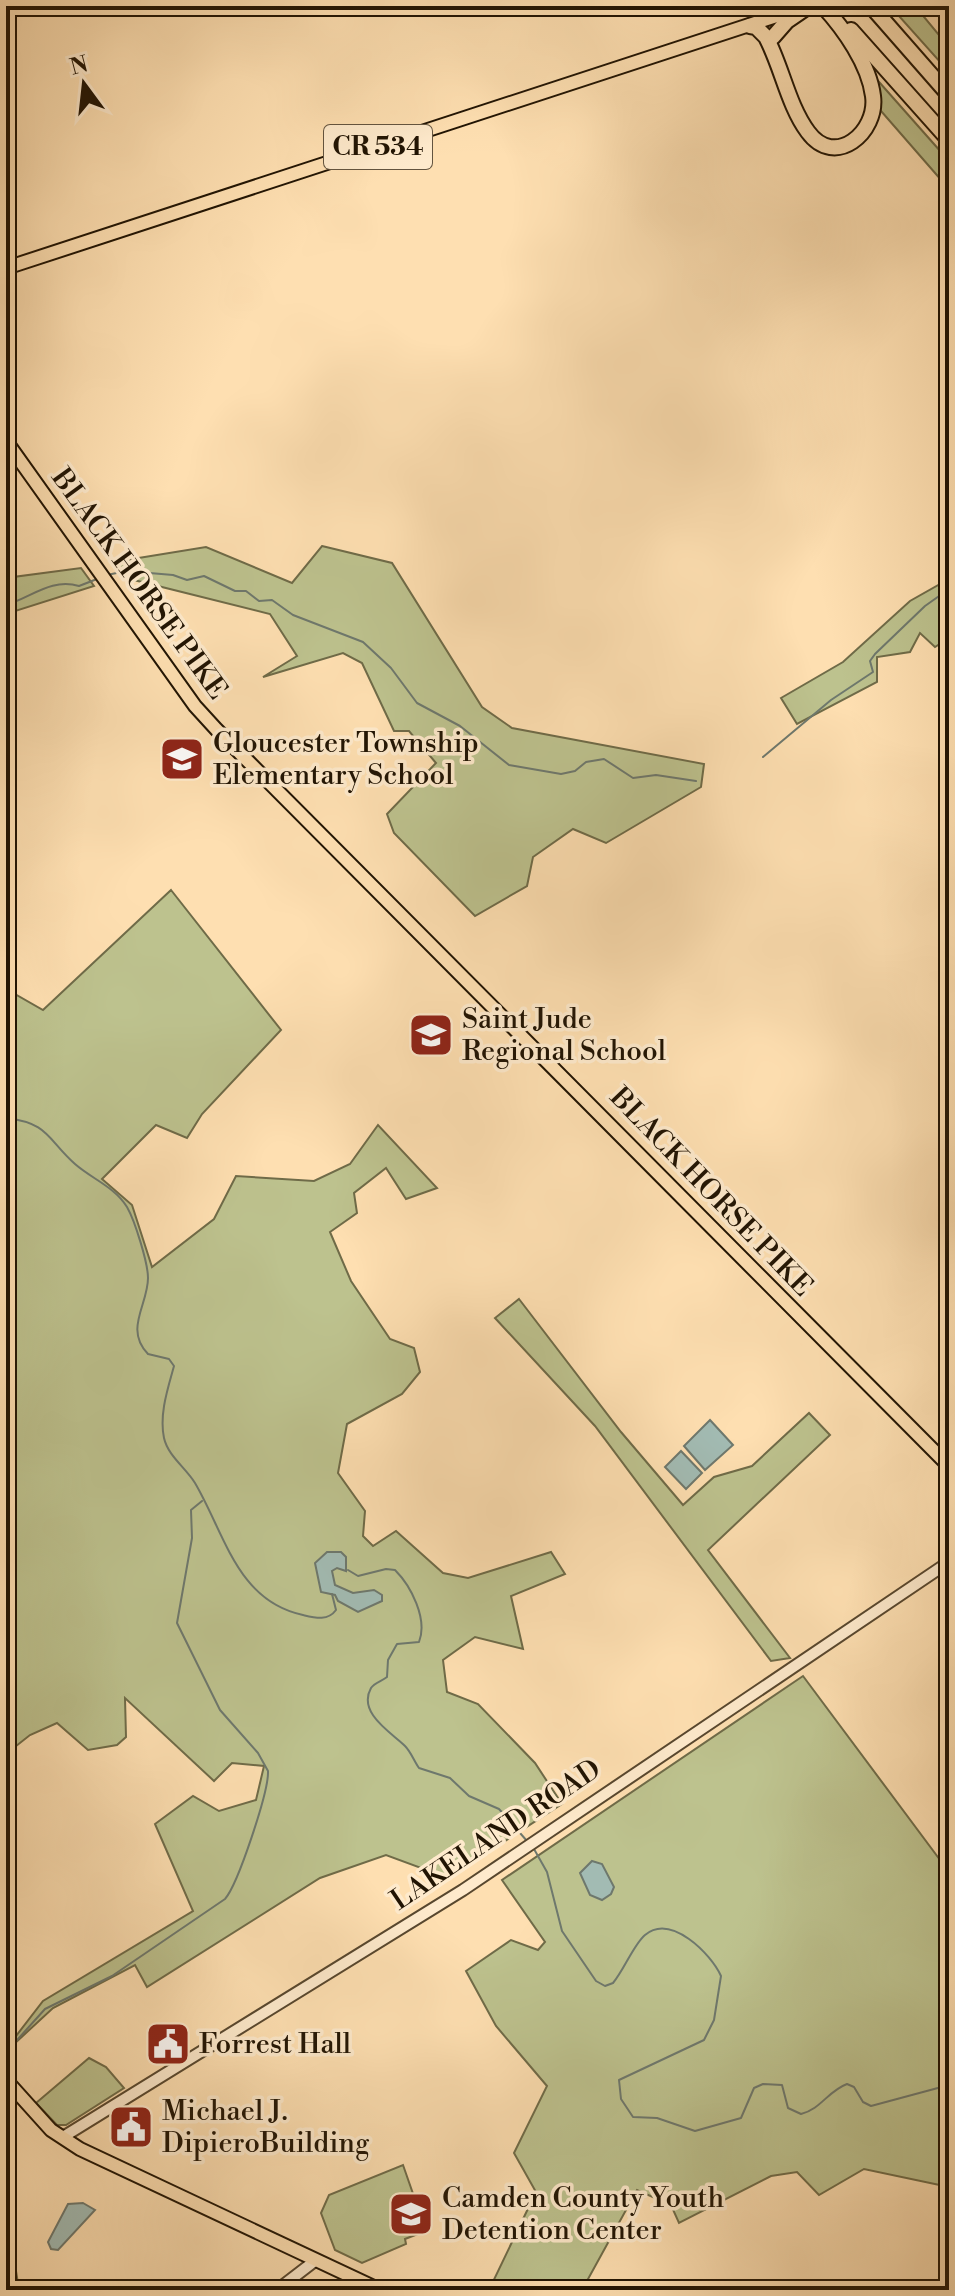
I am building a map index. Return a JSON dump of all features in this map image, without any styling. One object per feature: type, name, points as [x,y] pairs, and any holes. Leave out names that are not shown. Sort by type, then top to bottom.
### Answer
[{"type":"highway","points":[[773,37],[787,21],[808,6]]},
{"type":"highway","points":[[871,6],[949,95]]},
{"type":"highway","points":[[750,26],[762,31],[801,119],[815,140],[837,147],[854,142],[868,127],[873,95],[859,58],[829,9]]},
{"type":"highway","points":[[829,9],[949,140]]},
{"type":"highway","points":[[772,12],[773,53]]},
{"type":"main road","name":"CR 534","points":[[6,268],[750,26],[772,12],[808,6]]},
{"type":"main road","name":"BLACK HORSE PIKE","points":[[6,441],[195,706],[949,1466]]},
{"type":"main road","points":[[6,2080],[63,2137],[380,2290]]},
{"type":"street","name":"LAKELAND ROAD","points":[[63,2137],[463,1890],[949,1562]]},
{"type":"street","points":[[277,2290],[316,2260]]},
{"type":"green space","points":[[890,6],[915,6],[949,47],[949,72]]},
{"type":"green space","points":[[872,74],[949,161],[949,189],[881,111]]},
{"type":"green space","points":[[322,546],[392,563],[482,707],[512,728],[704,764],[701,787],[606,843],[573,829],[533,857],[527,886],[475,916],[394,833],[387,814],[436,763],[409,731],[394,731],[362,663],[343,653],[263,677],[297,656],[270,614],[126,578],[114,562],[206,547],[292,583]]},
{"type":"green space","points":[[81,568],[94,586],[6,614],[6,578]]},
{"type":"green space","points":[[949,579],[949,638],[935,647],[920,633],[910,652],[877,657],[877,682],[797,724],[781,698],[843,662],[910,601]]},
{"type":"green space","points":[[171,890],[281,1030],[202,1114],[187,1138],[156,1125],[102,1179],[132,1205],[152,1267],[214,1219],[236,1176],[314,1181],[350,1164],[378,1125],[437,1188],[406,1199],[386,1168],[354,1193],[357,1213],[330,1232],[351,1281],[390,1339],[414,1348],[420,1372],[402,1394],[347,1424],[338,1473],[365,1511],[363,1536],[373,1546],[396,1531],[443,1573],[468,1578],[551,1552],[565,1574],[511,1596],[523,1649],[475,1637],[443,1660],[447,1692],[478,1704],[535,1763],[562,1804],[448,1878],[386,1855],[320,1878],[147,1987],[135,1965],[53,2008],[13,2045],[10,2066],[6,2049],[43,2001],[193,1911],[155,1824],[193,1796],[219,1811],[256,1800],[264,1766],[232,1763],[214,1781],[125,1698],[126,1737],[117,1745],[88,1750],[57,1723],[30,1735],[6,1754],[6,989],[43,1010]]},
{"type":"green space","points":[[519,1299],[621,1432],[683,1505],[714,1477],[752,1466],[809,1413],[830,1435],[708,1550],[790,1658],[771,1661],[595,1426],[495,1318]]},
{"type":"green space","points":[[803,1676],[949,1872],[949,2187],[864,2169],[819,2195],[797,2172],[771,2176],[679,2223],[671,2205],[637,2190],[582,2290],[489,2290],[536,2192],[514,2153],[547,2086],[496,2026],[466,1971],[511,1940],[538,1950],[545,1942],[502,1880]]},
{"type":"green space","points":[[89,2058],[106,2067],[124,2088],[66,2125],[57,2125],[36,2103]]},
{"type":"green space","points":[[403,2165],[426,2231],[405,2239],[406,2244],[362,2263],[335,2250],[321,2213],[329,2195]]},
{"type":"green space","points":[[6,2262],[16,2271],[19,2290],[6,2290]]},
{"type":"water","points":[[710,1420],[733,1445],[705,1470],[684,1446]]},
{"type":"water","points":[[681,1451],[702,1473],[686,1489],[665,1467]]},
{"type":"water","points":[[327,1552],[341,1552],[346,1557],[346,1571],[337,1568],[332,1571],[335,1585],[353,1593],[374,1590],[382,1595],[382,1601],[358,1612],[338,1601],[335,1595],[321,1592],[315,1563]]},
{"type":"water","points":[[592,1861],[602,1864],[614,1887],[611,1894],[602,1900],[590,1895],[580,1873]]},
{"type":"water","points":[[83,2203],[95,2210],[58,2250],[51,2249],[48,2242],[68,2204]]},
{"type":"waterway","points":[[107,575],[126,571],[173,575],[187,580],[204,576],[235,591],[246,591],[259,601],[272,600],[293,615],[363,642],[391,668],[417,703],[460,726],[509,765],[561,774],[575,771],[586,762],[604,759],[633,778],[656,775],[696,781]]},
{"type":"waterway","points":[[6,605],[50,586],[79,586],[97,579]]},
{"type":"waterway","points":[[763,757],[831,700],[873,672],[870,661],[875,654],[925,606],[949,589]]},
{"type":"waterway","points":[[6,1118],[39,1128],[75,1164],[110,1189],[127,1207],[140,1242],[148,1278],[137,1326],[138,1335],[148,1354],[169,1359],[174,1366],[163,1410],[164,1438],[169,1451],[195,1483],[248,1581],[262,1596],[281,1607],[313,1617],[329,1616],[336,1610],[332,1594]]},
{"type":"waterway","points":[[6,2076],[9,2049],[45,2009],[112,1976],[225,1899],[252,1837],[268,1771],[258,1753],[220,1710],[177,1623],[192,1538],[191,1510],[202,1501]]},
{"type":"waterway","points":[[348,1570],[358,1576],[386,1569],[395,1570],[407,1585],[420,1613],[419,1642],[397,1644],[388,1660],[387,1677],[371,1688],[368,1697],[372,1714],[407,1748],[419,1768],[450,1778],[469,1796],[499,1809],[527,1841]]},
{"type":"waterway","points":[[534,1849],[547,1872],[562,1931],[596,1981],[605,1986],[613,1983],[641,1939],[655,1930],[666,1929],[689,1939],[709,1957],[721,1976],[714,2020],[704,2040],[619,2080],[621,2099],[633,2117],[657,2118],[695,2131],[741,2118],[754,2088],[763,2084],[782,2085],[788,2108],[801,2114],[847,2084],[854,2087],[863,2102],[871,2106],[949,2085]]},
{"type":"place","name":"Gloucester Township Elementary School","points":[[182,759]]},
{"type":"place","name":"Saint Jude Regional School","points":[[431,1035]]},
{"type":"place","name":"Forrest Hall","points":[[168,2044]]},
{"type":"place","name":"Michael J. DipieroBuilding","points":[[131,2127]]},
{"type":"place","name":"Camden County Youth Detention Center","points":[[411,2214]]}]
